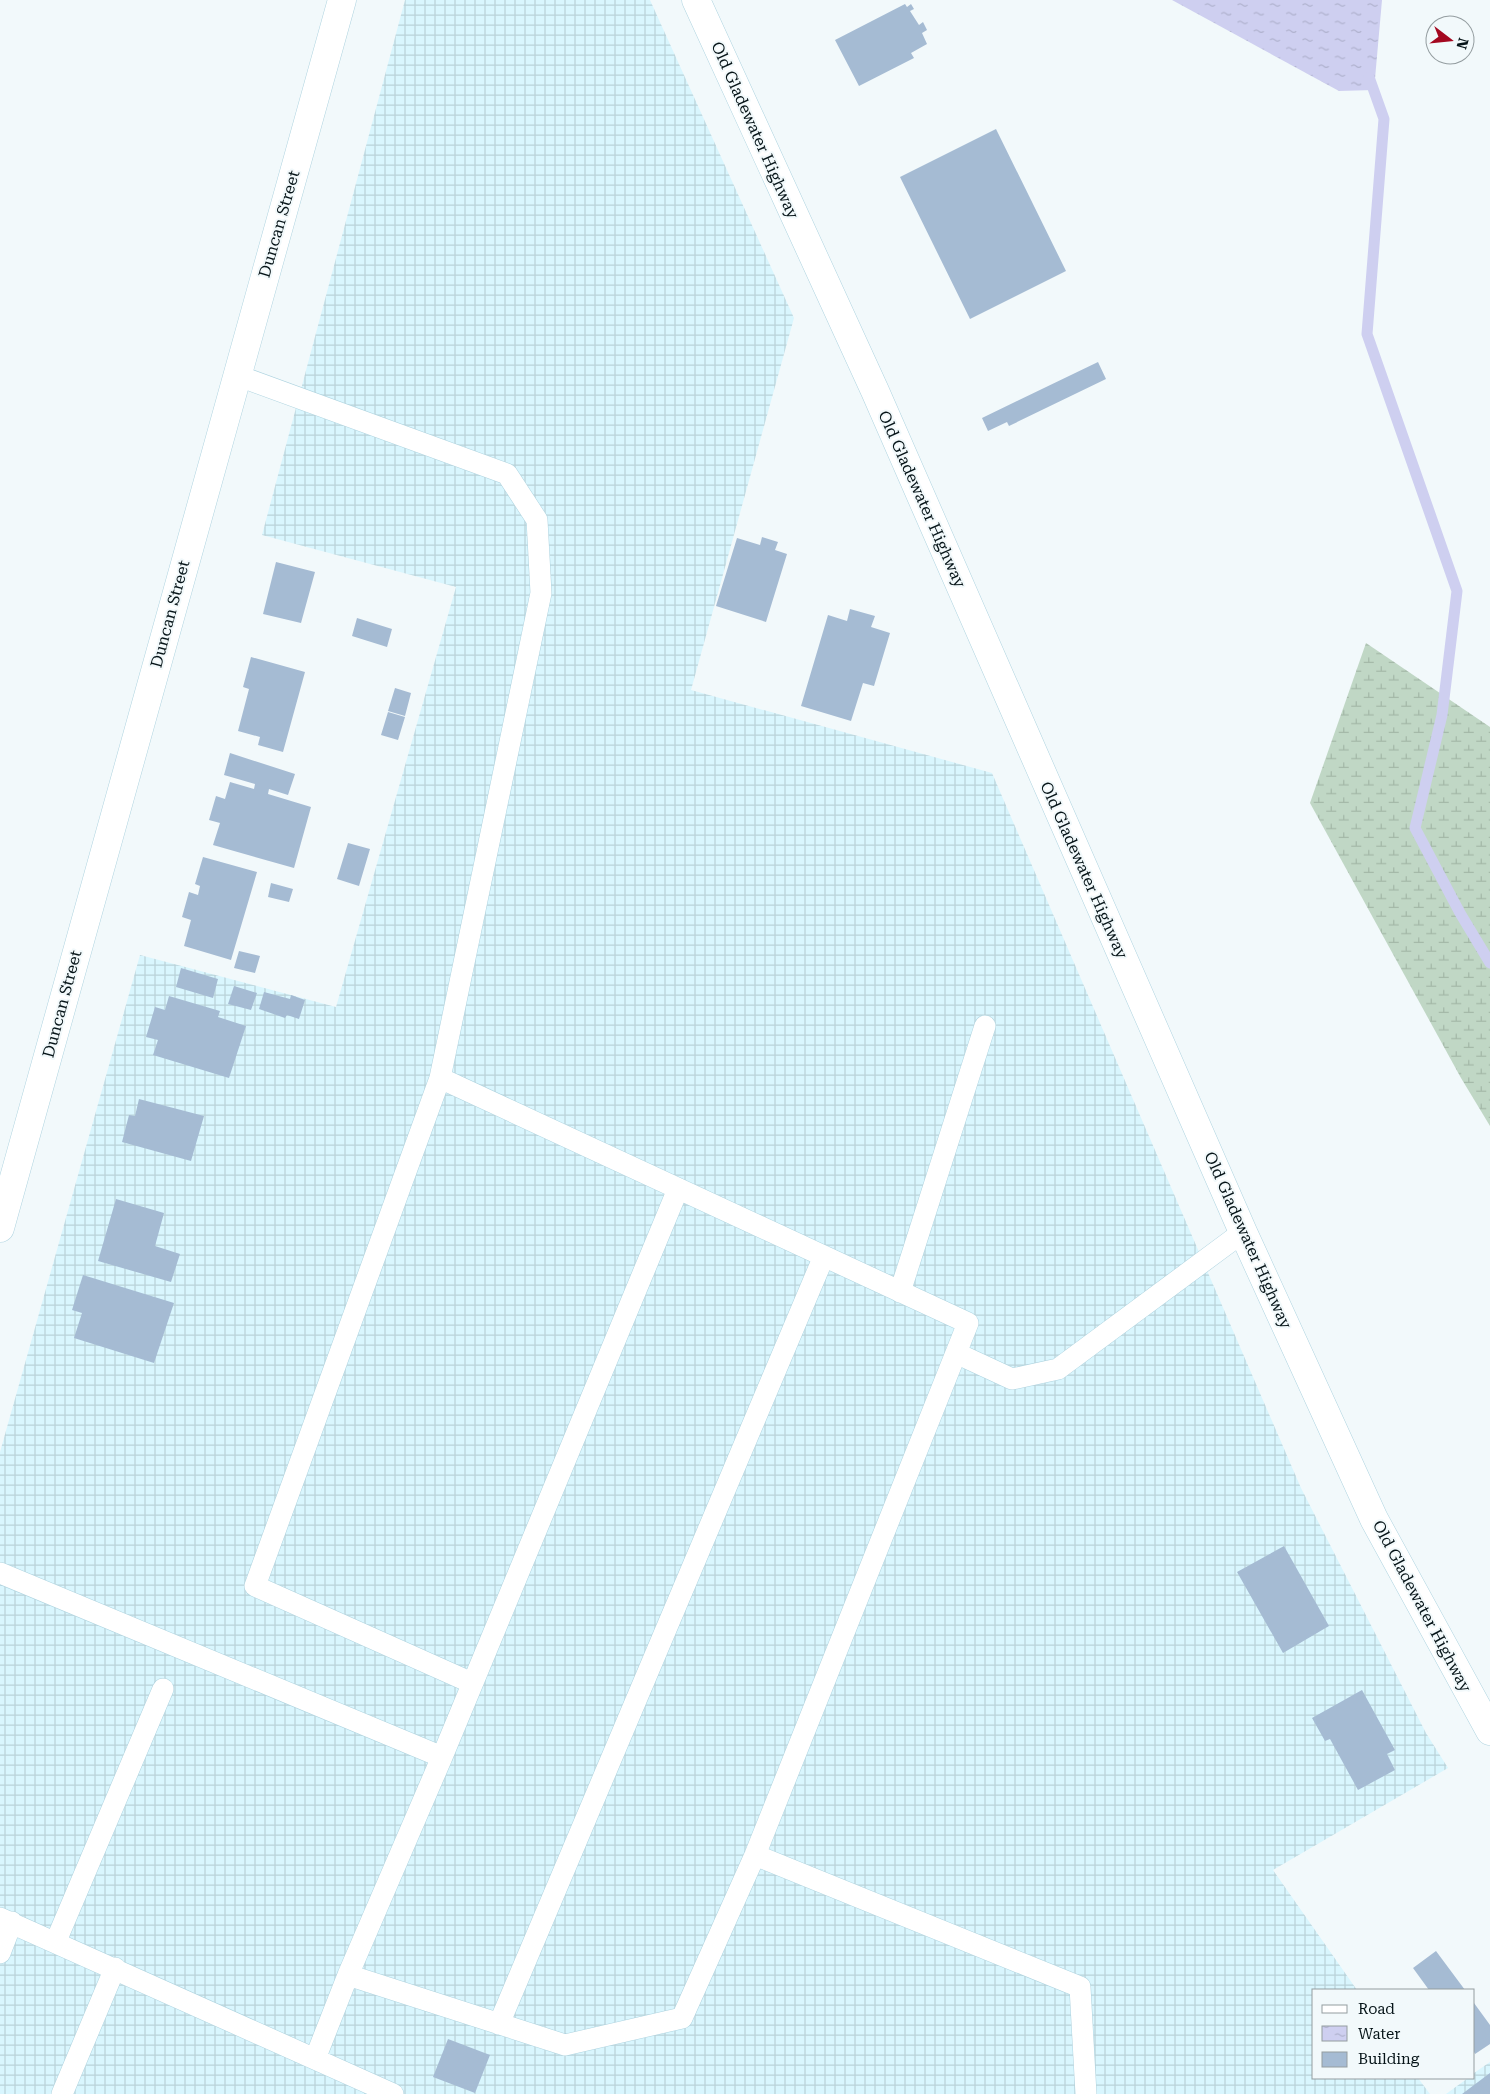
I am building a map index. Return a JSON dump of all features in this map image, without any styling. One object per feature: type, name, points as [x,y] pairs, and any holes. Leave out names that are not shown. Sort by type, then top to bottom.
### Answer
[{"type":"street","name":"Duncan Street","points":[[0,1228],[236,375],[342,0]]},
{"type":"street","name":"Old Gladewater Highway","points":[[696,0],[874,391],[1243,1232],[1374,1519],[1490,1731]]},
{"type":"lane","points":[[236,375],[507,474],[538,520],[541,592],[440,1078],[255,1586],[472,1683]]},
{"type":"lane","points":[[900,1292],[985,1026]]},
{"type":"lane","points":[[348,1975],[565,2045],[682,2018],[755,1855],[968,1324],[440,1078]]},
{"type":"lane","points":[[315,2059],[348,1975],[442,1757],[678,1189]]},
{"type":"lane","points":[[956,1353],[1012,1379],[1058,1370],[1243,1232]]},
{"type":"lane","points":[[499,2024],[824,1256]]},
{"type":"lane","points":[[0,1573],[442,1757]]},
{"type":"lane","points":[[56,1941],[163,1689]]},
{"type":"lane","points":[[755,1855],[1080,1987],[1086,2094]]},
{"type":"lane","points":[[0,1953],[6,1920],[393,2094]]},
{"type":"lane","points":[[62,2094],[115,1968]]},
{"type":"shaded area","points":[[405,0],[650,0],[794,318],[691,690],[992,773],[1301,1488],[1426,1733],[1448,1768],[1273,1870],[1356,1989],[1312,1989],[1312,2079],[1419,2079],[1430,2094],[0,2094],[0,1452],[140,955],[336,1007],[456,587],[262,535]]},
{"type":"shaded area","points":[[1490,2062],[1490,2094],[1446,2094],[1467,2079],[1475,2079],[1475,2072]]},
{"type":"green space","points":[[1366,643],[1490,727],[1490,1126],[1461,1078],[1310,803]]},
{"type":"water","points":[[1172,0],[1382,0],[1374,90],[1339,91]]},
{"type":"building","points":[[905,4],[907,7],[911,4],[914,9],[910,11],[919,25],[923,22],[927,30],[922,33],[927,44],[911,53],[914,58],[859,86],[835,40]]},
{"type":"building","points":[[996,129],[1066,271],[970,319],[900,177]]},
{"type":"building","points":[[1098,362],[1106,379],[1009,426],[1007,422],[988,431],[982,418]]},
{"type":"building","points":[[762,537],[778,542],[775,550],[787,554],[766,622],[716,606],[737,538],[760,545]]},
{"type":"building","points":[[276,562],[315,572],[301,623],[263,614]]},
{"type":"building","points":[[850,609],[875,616],[871,627],[890,633],[874,686],[863,683],[851,721],[801,706],[828,615],[847,621]]},
{"type":"building","points":[[357,618],[392,629],[387,647],[352,636]]},
{"type":"building","points":[[251,657],[305,672],[283,752],[258,745],[260,737],[238,731],[249,689],[243,687]]},
{"type":"building","points":[[395,688],[411,693],[405,716],[388,711]]},
{"type":"building","points":[[388,712],[405,717],[398,740],[381,735]]},
{"type":"building","points":[[230,753],[295,774],[288,795],[269,789],[268,794],[311,807],[294,868],[213,845],[220,823],[209,820],[216,796],[225,799],[230,782],[254,789],[255,784],[224,775]]},
{"type":"building","points":[[348,843],[370,849],[359,886],[337,879]]},
{"type":"building","points":[[203,857],[257,872],[231,960],[184,946],[191,920],[182,917],[189,892],[198,895],[200,886],[195,884]]},
{"type":"building","points":[[271,883],[293,889],[289,902],[268,897]]},
{"type":"building","points":[[239,951],[260,956],[255,973],[234,968]]},
{"type":"building","points":[[181,968],[218,979],[213,998],[176,987]]},
{"type":"building","points":[[234,986],[257,993],[251,1010],[228,1004]]},
{"type":"building","points":[[264,992],[290,999],[291,995],[305,1000],[299,1019],[287,1015],[285,1018],[259,1009]]},
{"type":"building","points":[[169,996],[220,1011],[218,1017],[246,1026],[229,1078],[153,1055],[158,1040],[146,1037],[155,1007],[165,1010]]},
{"type":"building","points":[[139,1099],[204,1116],[191,1161],[122,1142],[129,1115],[135,1116]]},
{"type":"building","points":[[116,1199],[164,1213],[155,1246],[180,1254],[171,1282],[98,1261]]},
{"type":"building","points":[[83,1275],[174,1303],[154,1363],[74,1338],[82,1313],[72,1310]]},
{"type":"building","points":[[1284,1546],[1329,1626],[1283,1653],[1237,1572]]},
{"type":"building","points":[[1362,1690],[1395,1750],[1387,1754],[1395,1770],[1358,1790],[1330,1739],[1325,1741],[1312,1718]]},
{"type":"building","points":[[1436,1951],[1464,1989],[1428,1989],[1413,1968]]},
{"type":"building","points":[[1475,2004],[1490,2025],[1490,2044],[1475,2054]]},
{"type":"building","points":[[448,2039],[490,2055],[475,2093],[433,2077]]},
{"type":"building","points":[[1490,2073],[1490,2094],[1462,2094]]},
{"type":"waterway","points":[[1369,77],[1384,119],[1367,334],[1457,591],[1442,715],[1415,828],[1460,913],[1490,963]]}]
